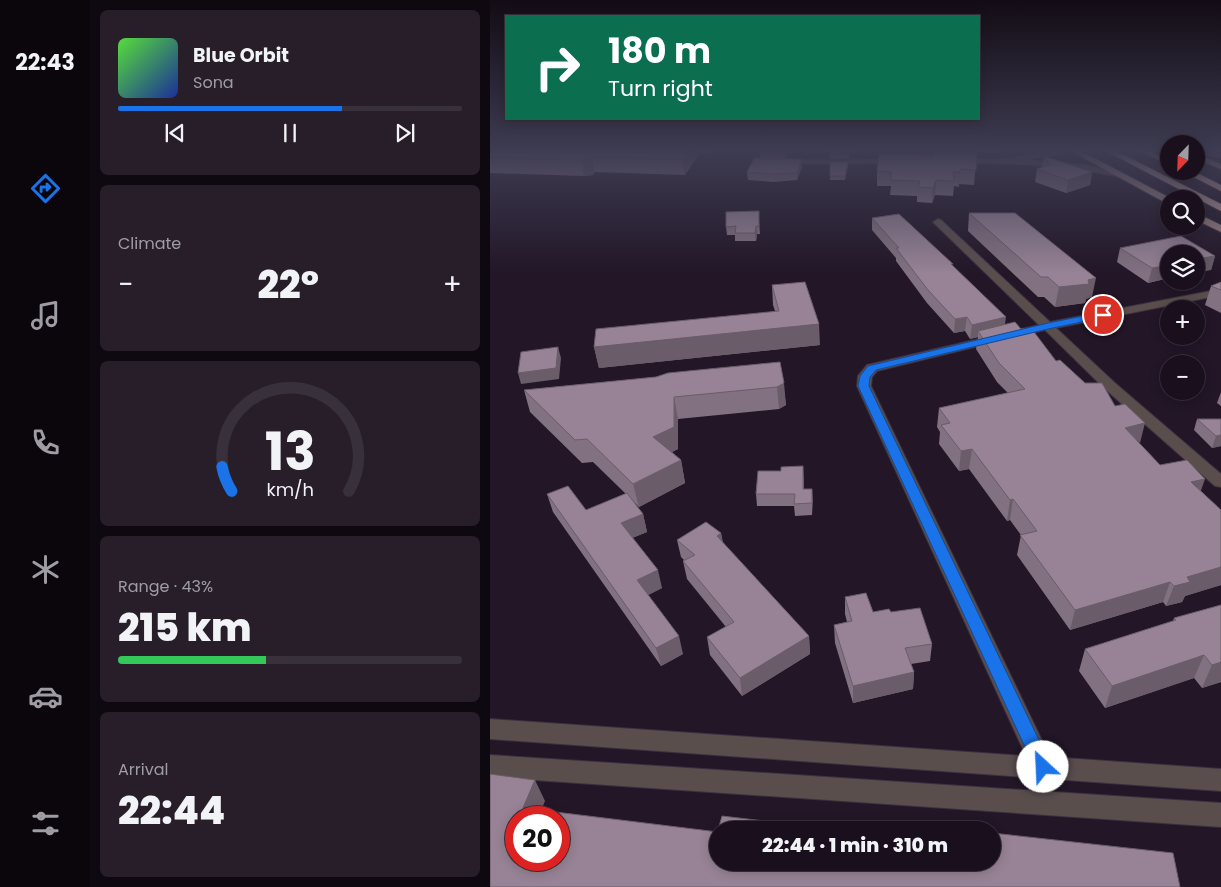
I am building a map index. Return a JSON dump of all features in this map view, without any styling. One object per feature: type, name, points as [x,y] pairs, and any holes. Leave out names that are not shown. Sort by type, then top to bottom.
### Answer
[{"type":"highway","points":[[1189,191],[1221,208]]},
{"type":"main road","points":[[1205,221],[1221,230]]},
{"type":"street","points":[[938,222],[1110,386],[1221,482]]},
{"type":"street","points":[[1043,767],[864,386],[865,376],[872,368],[1048,326],[1221,292]]},
{"type":"street","points":[[490,729],[1221,780]]},
{"type":"street","points":[[490,766],[1221,814]]},
{"type":"building","points":[[759,211],[759,226],[756,226],[755,233],[735,233],[736,226],[726,227],[726,212]]},
{"type":"building","points":[[969,213],[1015,213],[1096,278],[1088,280],[1089,284],[1059,287],[1048,277],[1041,277]]},
{"type":"building","points":[[899,214],[1006,317],[972,325],[967,317],[955,319],[928,290],[896,248],[899,248],[872,218]]},
{"type":"building","points":[[1181,236],[1196,245],[1160,245],[1160,267],[1152,268],[1120,248]]},
{"type":"building","points":[[1205,250],[1215,256],[1205,258]]},
{"type":"building","points":[[805,282],[819,324],[594,347],[596,329],[779,311],[772,285]]},
{"type":"building","points":[[1221,282],[1221,290],[1211,286]]},
{"type":"building","points":[[1015,322],[1021,329],[1031,328],[1056,361],[1060,360],[1085,383],[1102,383],[1115,406],[1125,404],[1145,423],[1125,428],[1160,465],[1187,460],[1205,479],[1191,482],[1221,510],[1221,567],[1187,577],[1190,582],[1174,586],[1170,582],[1075,610],[1020,535],[1037,531],[1013,499],[1010,500],[972,449],[961,451],[941,425],[950,423],[939,408],[1025,389],[999,363],[978,331]]},
{"type":"building","points":[[558,347],[556,368],[518,373],[521,352]]},
{"type":"building","points":[[780,362],[784,383],[777,387],[674,397],[674,427],[653,437],[681,460],[633,484],[587,439],[575,440],[524,390],[656,377],[668,373]]},
{"type":"building","points":[[1197,419],[1221,419],[1221,435],[1216,436]]},
{"type":"building","points":[[803,466],[803,489],[812,489],[812,503],[794,504],[795,494],[756,494],[758,471],[781,471],[781,467]]},
{"type":"building","points":[[568,486],[586,510],[627,493],[643,514],[621,523],[658,570],[637,580],[679,636],[656,648],[547,494]]},
{"type":"building","points":[[706,522],[721,533],[717,536],[809,636],[740,678],[707,637],[734,622],[683,561],[695,555],[677,540]]},
{"type":"building","points":[[866,593],[873,612],[889,609],[891,612],[920,608],[932,644],[905,648],[914,672],[853,686],[834,625],[852,621],[845,597]]},
{"type":"building","points":[[1221,605],[1221,662],[1212,665],[1204,655],[1112,686],[1085,649],[1176,620],[1174,618]]},
{"type":"building","points":[[490,774],[535,780],[524,806],[505,806],[505,871],[570,871],[570,814],[709,831],[709,871],[1001,871],[1001,834],[1173,853],[1180,887],[490,887]]},
{"type":"building","points":[[722,816],[765,821],[721,821]]},
{"type":"route","points":[[1043,767],[864,386],[865,376],[872,368],[1048,326],[1103,315]]}]
